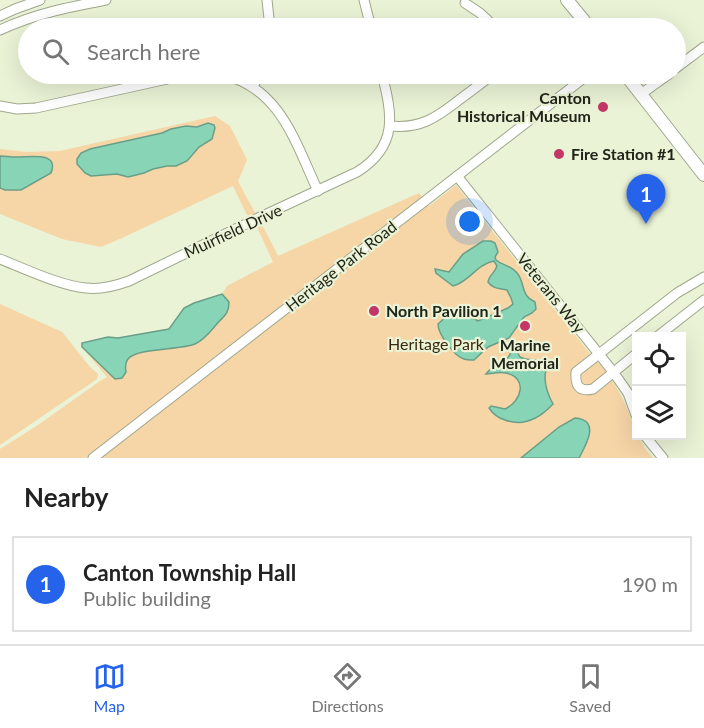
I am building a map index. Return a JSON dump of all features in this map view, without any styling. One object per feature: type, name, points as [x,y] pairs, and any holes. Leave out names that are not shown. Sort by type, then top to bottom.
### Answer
[{"type":"main road","points":[[567,0],[582,18]]},
{"type":"main road","points":[[633,84],[704,175]]},
{"type":"street","points":[[0,16],[40,0]]},
{"type":"street","points":[[29,18],[49,11],[106,0]]},
{"type":"street","points":[[267,0],[269,18]]},
{"type":"street","points":[[364,0],[368,18]]},
{"type":"street","points":[[465,3],[485,18]]},
{"type":"street","points":[[15,9],[19,18]]},
{"type":"street","points":[[0,30],[18,22]]},
{"type":"street","points":[[686,60],[704,47]]},
{"type":"street","points":[[0,106],[17,109],[36,108],[145,84]]},
{"type":"street","points":[[248,84],[267,98],[280,114],[318,191]]},
{"type":"street","name":"Muirfield Drive","points":[[0,259],[76,287],[94,289],[129,281],[370,164],[383,147],[390,126],[389,103],[384,84]]},
{"type":"street","points":[[390,126],[410,126],[431,120],[480,84]]},
{"type":"street","name":"Heritage Park Road","points":[[93,458],[576,84]]},
{"type":"street","points":[[641,94],[655,84]]},
{"type":"street","name":"Veterans Way","points":[[457,176],[600,354],[628,393],[632,404]]},
{"type":"street","points":[[632,357],[593,389],[585,391],[580,388],[576,380],[576,372],[677,292],[704,277]]},
{"type":"street","points":[[663,332],[704,300]]},
{"type":"street","points":[[649,440],[663,458]]},
{"type":"green space","name":"Heritage Park","points":[[215,116],[230,126],[247,160],[238,181],[278,256],[419,193],[429,206],[456,185],[613,382],[632,421],[632,440],[640,440],[653,458],[0,458],[0,449],[107,377],[82,347],[88,341],[169,329],[184,308],[222,294],[227,286],[273,262],[257,227],[246,213],[233,186],[101,247],[62,239],[0,214],[0,149],[27,152],[60,151]]},
{"type":"green space","points":[[0,304],[62,332],[98,374],[97,379],[0,445]]},
{"type":"shaded area","points":[[208,123],[214,125],[215,128],[212,139],[199,147],[187,161],[176,166],[153,169],[128,177],[117,174],[91,176],[77,164],[81,153],[90,149],[171,129],[186,126],[197,127]]},
{"type":"shaded area","points":[[0,156],[46,158],[51,161],[51,173],[21,190],[5,190],[0,188]]},
{"type":"shaded area","points":[[483,241],[495,243],[498,252],[496,260],[517,273],[525,294],[535,302],[536,309],[524,317],[509,338],[488,347],[474,360],[468,360],[460,357],[451,349],[438,324],[450,313],[458,310],[478,321],[508,308],[513,304],[511,298],[507,290],[494,287],[488,282],[497,266],[494,261],[453,286],[436,273],[435,269],[449,272],[463,254]]},
{"type":"shaded area","points":[[222,294],[229,302],[228,310],[204,338],[188,346],[133,355],[126,362],[126,372],[122,378],[115,379],[82,347],[82,343],[108,337],[118,338],[169,329],[184,308]]},
{"type":"shaded area","points":[[512,346],[520,357],[540,360],[546,370],[546,387],[553,404],[537,417],[525,422],[502,419],[489,408],[491,406],[505,409],[519,395],[520,384],[513,376],[503,372],[486,374],[508,357]]},
{"type":"shaded area","points":[[575,418],[588,423],[590,428],[588,440],[579,458],[521,458],[559,427]]},
{"type":"place","name":"Canton Historical Museum","points":[[603,107]]},
{"type":"place","name":"Fire Station #1","points":[[559,154]]},
{"type":"place","name":"Canton Township Hall","points":[[646,224]]},
{"type":"place","name":"North Pavilion 1","points":[[374,311]]},
{"type":"place","name":"Marine Memorial","points":[[525,326]]}]
